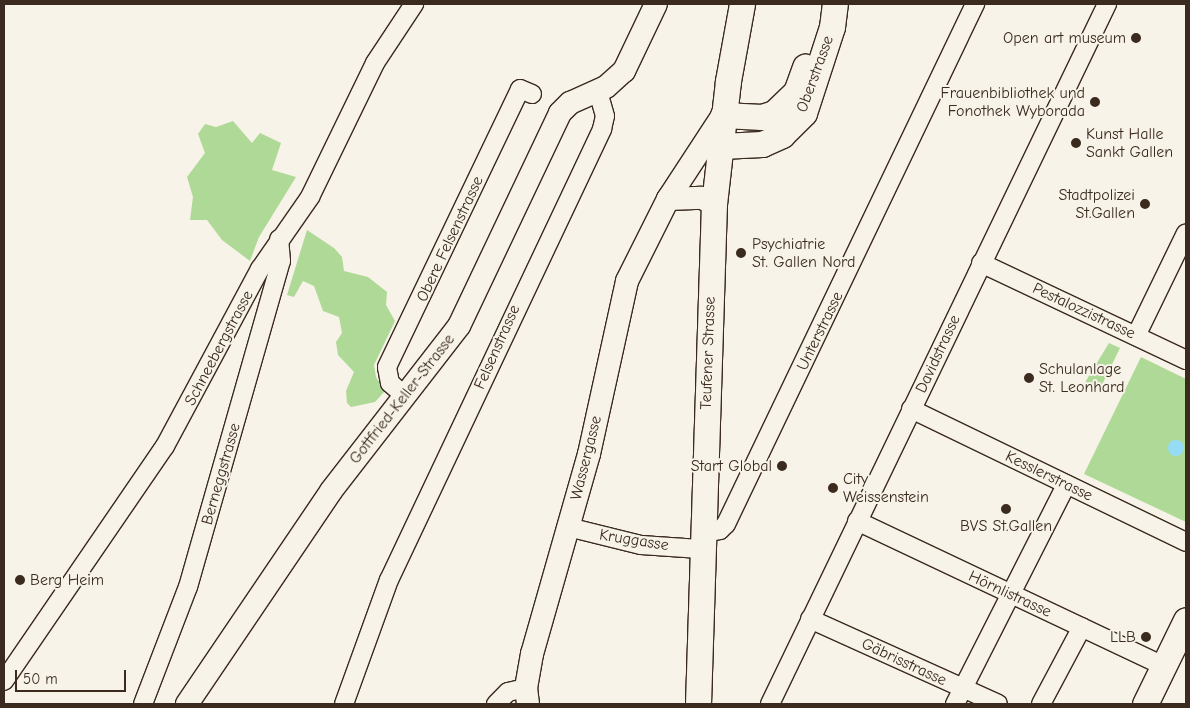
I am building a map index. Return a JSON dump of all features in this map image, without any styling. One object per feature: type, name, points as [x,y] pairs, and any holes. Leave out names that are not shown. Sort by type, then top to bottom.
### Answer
[{"type":"main road","name":"Teufener Strasse","points":[[698,704],[701,541],[714,204],[724,115],[742,4]]},
{"type":"main road","name":"Oberstrasse","points":[[724,115],[762,117],[786,106],[834,4]]},
{"type":"main road","name":"Oberstrasse","points":[[721,146],[762,144],[782,135],[804,113],[832,27],[834,4]]},
{"type":"main road","points":[[1145,704],[1186,620]]},
{"type":"street","name":"Schneebergstrasse","points":[[4,681],[164,446],[279,239],[310,198],[375,63],[414,4]]},
{"type":"street","points":[[598,92],[630,64],[656,4]]},
{"type":"street","name":"Unterstrasse","points":[[701,541],[720,530],[726,524],[975,4]]},
{"type":"street","name":"Davidstrasse","points":[[770,704],[1107,4]]},
{"type":"street","name":"Obere Felsenstrasse","points":[[405,396],[390,383],[387,368],[520,89],[532,94]]},
{"type":"street","name":"Gottfried-Keller-Strasse","points":[[186,704],[332,491],[405,396],[466,312],[560,113],[570,103],[598,92]]},
{"type":"street","name":"Felsenstrasse","points":[[344,704],[390,580],[602,129],[605,116],[598,92]]},
{"type":"street","name":"Wassergasse","points":[[496,704],[508,692],[527,696],[628,281],[668,199],[724,115]]},
{"type":"street","points":[[668,199],[702,198],[714,204]]},
{"type":"street","points":[[1136,336],[1186,232]]},
{"type":"street","name":"Berneggstrasse","points":[[143,704],[188,588],[281,261],[279,239]]},
{"type":"street","name":"Pestalozzistrasse","points":[[981,263],[1186,360]]},
{"type":"street","name":"Kesslerstrasse","points":[[911,409],[1186,542]]},
{"type":"street","points":[[959,697],[1066,485]]},
{"type":"street","name":"Hörnlistrasse","points":[[857,521],[1010,595],[1164,666]]},
{"type":"street","name":"Kruggasse","points":[[568,527],[641,545],[701,541]]},
{"type":"street","name":"Gäbrisstrasse","points":[[810,619],[959,697],[998,704]]},
{"type":"street","points":[[1041,704],[1082,628]]},
{"type":"green space","points":[[233,121],[252,143],[260,133],[281,143],[272,170],[296,177],[259,237],[250,261],[222,240],[207,220],[190,220],[193,197],[187,177],[205,153],[198,134],[205,124],[216,127]]},
{"type":"green space","points":[[307,230],[334,248],[342,257],[344,271],[368,277],[387,292],[386,305],[395,321],[374,365],[376,377],[385,391],[375,402],[351,407],[347,403],[346,391],[354,372],[338,355],[336,342],[342,333],[339,317],[323,311],[314,286],[303,281],[294,297],[287,295]]},
{"type":"green space","points":[[1109,343],[1120,348],[1099,391],[1084,384]]},
{"type":"green space","points":[[1141,357],[1186,379],[1186,522],[1084,474]]},
{"type":"water","points":[[1173,440],[1179,440],[1184,445],[1182,454],[1173,456],[1168,451],[1168,445]]},
{"type":"place","name":"Open art museum","points":[[1136,38]]},
{"type":"place","name":"Frauenbibliothek und Fonothek Wyborada","points":[[1095,102]]},
{"type":"place","name":"Kunst Halle Sankt Gallen","points":[[1076,143]]},
{"type":"place","name":"Stadtpolizei St.Gallen","points":[[1145,204]]},
{"type":"place","name":"Psychiatrie St. Gallen Nord","points":[[741,253]]},
{"type":"place","name":"Schulanlage St. Leonhard","points":[[1029,378]]},
{"type":"place","name":"Start Global","points":[[782,466]]},
{"type":"place","name":"City Weissenstein","points":[[833,488]]},
{"type":"place","name":"BVS St.Gallen","points":[[1006,509]]},
{"type":"place","name":"Berg Heim","points":[[20,580]]},
{"type":"place","name":"LLB","points":[[1146,637]]}]
